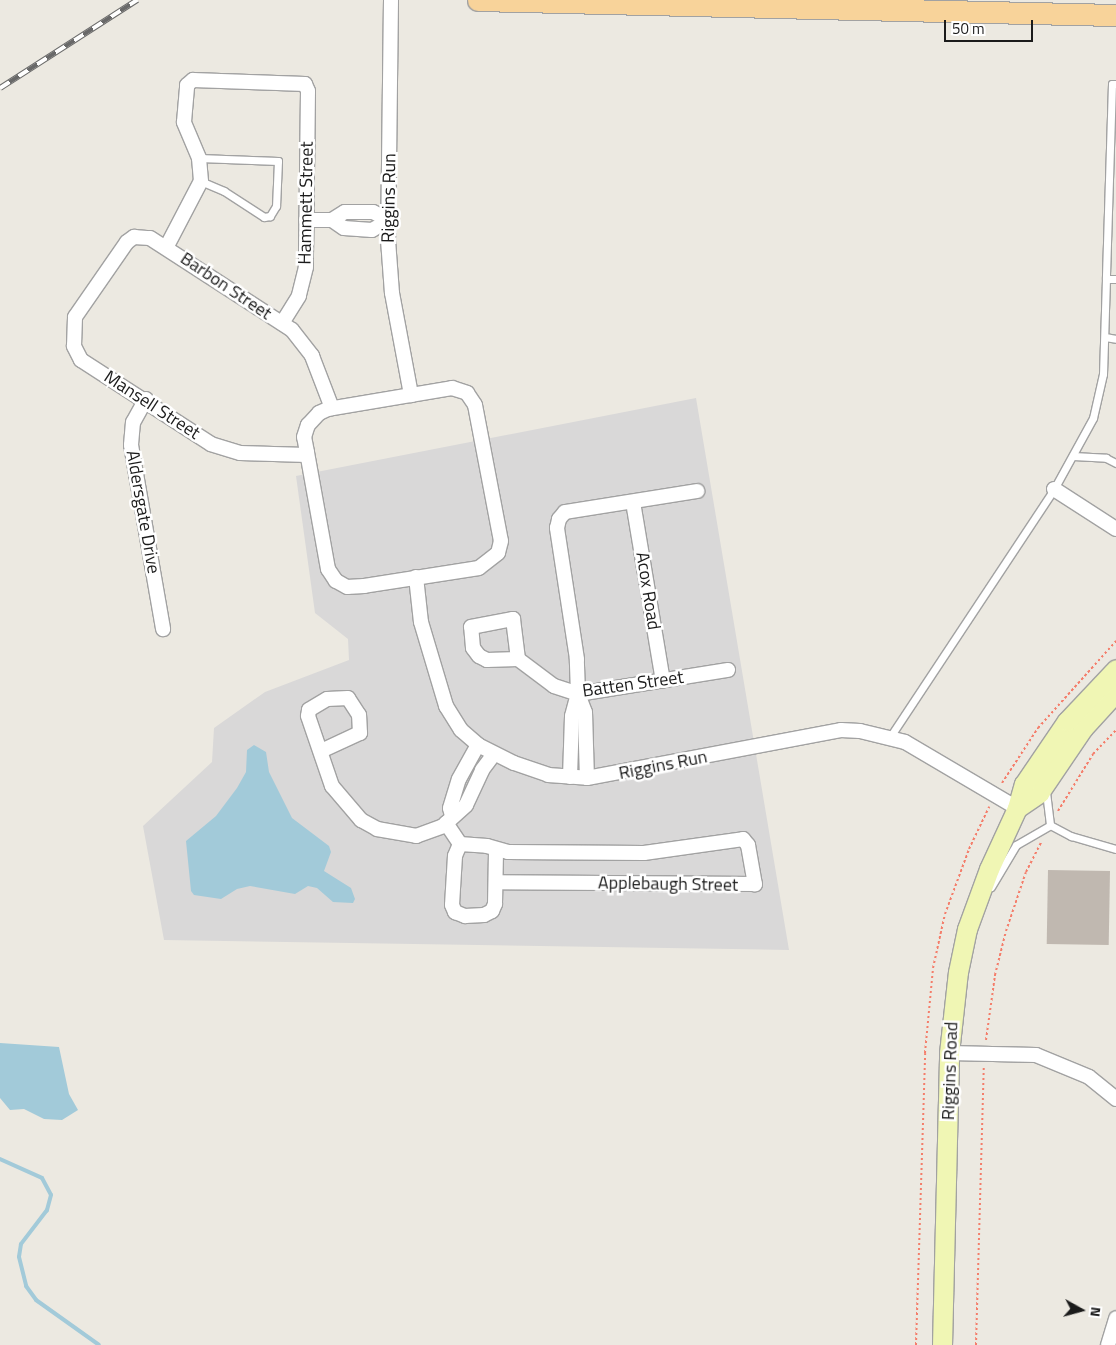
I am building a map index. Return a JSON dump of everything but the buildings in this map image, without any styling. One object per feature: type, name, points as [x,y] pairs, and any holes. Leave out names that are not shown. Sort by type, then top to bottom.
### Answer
[{"type":"main road","points":[[478,0],[962,5],[1083,11],[1116,15]]},
{"type":"main road","name":"Riggins Road","points":[[942,1345],[949,1053],[958,972],[967,929],[989,869],[1017,808],[1024,784],[1062,729],[1116,669]]},
{"type":"main road","points":[[1017,808],[1039,793],[1083,728],[1116,692]]},
{"type":"street","name":"Riggins Run","points":[[391,0],[389,220],[392,293],[411,394]]},
{"type":"street","name":"Hammett Street","points":[[199,158],[184,122],[187,85],[192,80],[300,82],[306,84],[308,91],[304,282],[299,296],[282,323]]},
{"type":"street","points":[[166,246],[201,181],[199,158]]},
{"type":"street","points":[[306,220],[332,220],[345,212],[372,212],[389,220]]},
{"type":"street","points":[[332,220],[344,228],[372,230],[389,220]]},
{"type":"street","name":"Barbon Street","points":[[97,285],[134,236],[150,238],[166,246],[292,330],[312,356],[332,408]]},
{"type":"street","name":"Mansell Street","points":[[97,285],[75,317],[74,346],[81,360],[146,399],[211,444],[240,453],[307,456]]},
{"type":"street","points":[[452,388],[472,398],[491,477],[501,541],[498,553],[479,568],[364,586],[347,587],[336,581],[328,570],[304,437],[308,425],[319,413],[332,408],[452,388]]},
{"type":"street","name":"Aldersgate Drive","points":[[146,399],[132,422],[131,445],[163,629]]},
{"type":"street","points":[[1054,489],[1116,529]]},
{"type":"street","points":[[570,777],[572,716],[578,694],[577,659],[557,528],[565,512],[697,491]]},
{"type":"street","name":"Acox Road","points":[[633,502],[662,681]]},
{"type":"street","name":"Riggins Run","points":[[416,577],[421,622],[446,706],[461,730],[478,745],[494,754],[533,770],[570,777],[587,778],[841,730],[890,737],[905,742],[1017,808]]},
{"type":"street","name":"Batten Street","points":[[518,659],[554,686],[578,694],[728,670]]},
{"type":"street","points":[[578,694],[585,712],[587,778]]},
{"type":"street","points":[[478,745],[459,779],[450,808],[449,820],[460,844],[455,856],[452,905],[455,912],[465,916],[484,915],[492,911],[496,882],[496,851]]},
{"type":"street","points":[[321,750],[332,786],[342,802],[377,829],[416,836],[430,833],[466,805],[475,785],[494,754]]},
{"type":"street","name":"Applebaugh Street","points":[[460,844],[487,846],[496,851],[644,853],[744,839],[748,845],[754,884],[496,882]]},
{"type":"street","points":[[949,1053],[1036,1055],[1062,1064],[1089,1077],[1116,1099]]},
{"type":"street","points":[[1108,1345],[1116,1318]]},
{"type":"lane","points":[[890,737],[1054,489],[1073,456],[1100,398],[1105,337],[1114,84]]},
{"type":"lane","points":[[199,158],[278,161],[276,206],[270,216],[264,217],[224,190],[201,181]]},
{"type":"lane","points":[[353,229],[354,212]]},
{"type":"lane","points":[[1106,279],[1116,279]]},
{"type":"lane","points":[[1105,337],[1116,339]]},
{"type":"lane","points":[[1073,456],[1106,458],[1116,463]]},
{"type":"lane","points":[[459,779],[475,785]]},
{"type":"lane","points":[[1048,780],[1046,801],[1050,825]]},
{"type":"lane","points":[[1050,825],[1071,836],[1116,849]]},
{"type":"lane","points":[[967,929],[1016,845],[1050,825]]},
{"type":"path","points":[[976,1345],[984,1053],[995,975],[1006,931],[1026,872],[1050,825],[1093,754],[1116,730]]},
{"type":"shaded area","points":[[696,398],[789,950],[164,940],[143,826],[212,762],[214,728],[265,692],[349,660],[348,639],[315,613],[296,476]]},
{"type":"water","points":[[254,745],[266,752],[269,772],[292,818],[329,846],[331,852],[324,871],[351,888],[355,899],[353,903],[333,902],[317,888],[308,886],[295,894],[250,886],[237,889],[221,899],[194,895],[191,891],[186,841],[216,816],[237,788],[246,772],[247,750]]},
{"type":"water","points":[[0,1043],[59,1047],[69,1094],[78,1110],[62,1120],[44,1119],[24,1109],[10,1110],[0,1098]]},
{"type":"waterway","points":[[0,1159],[42,1178],[51,1195],[47,1210],[21,1244],[19,1257],[26,1286],[36,1300],[99,1345]]},
{"type":"railway","points":[[0,88],[137,0]]}]
